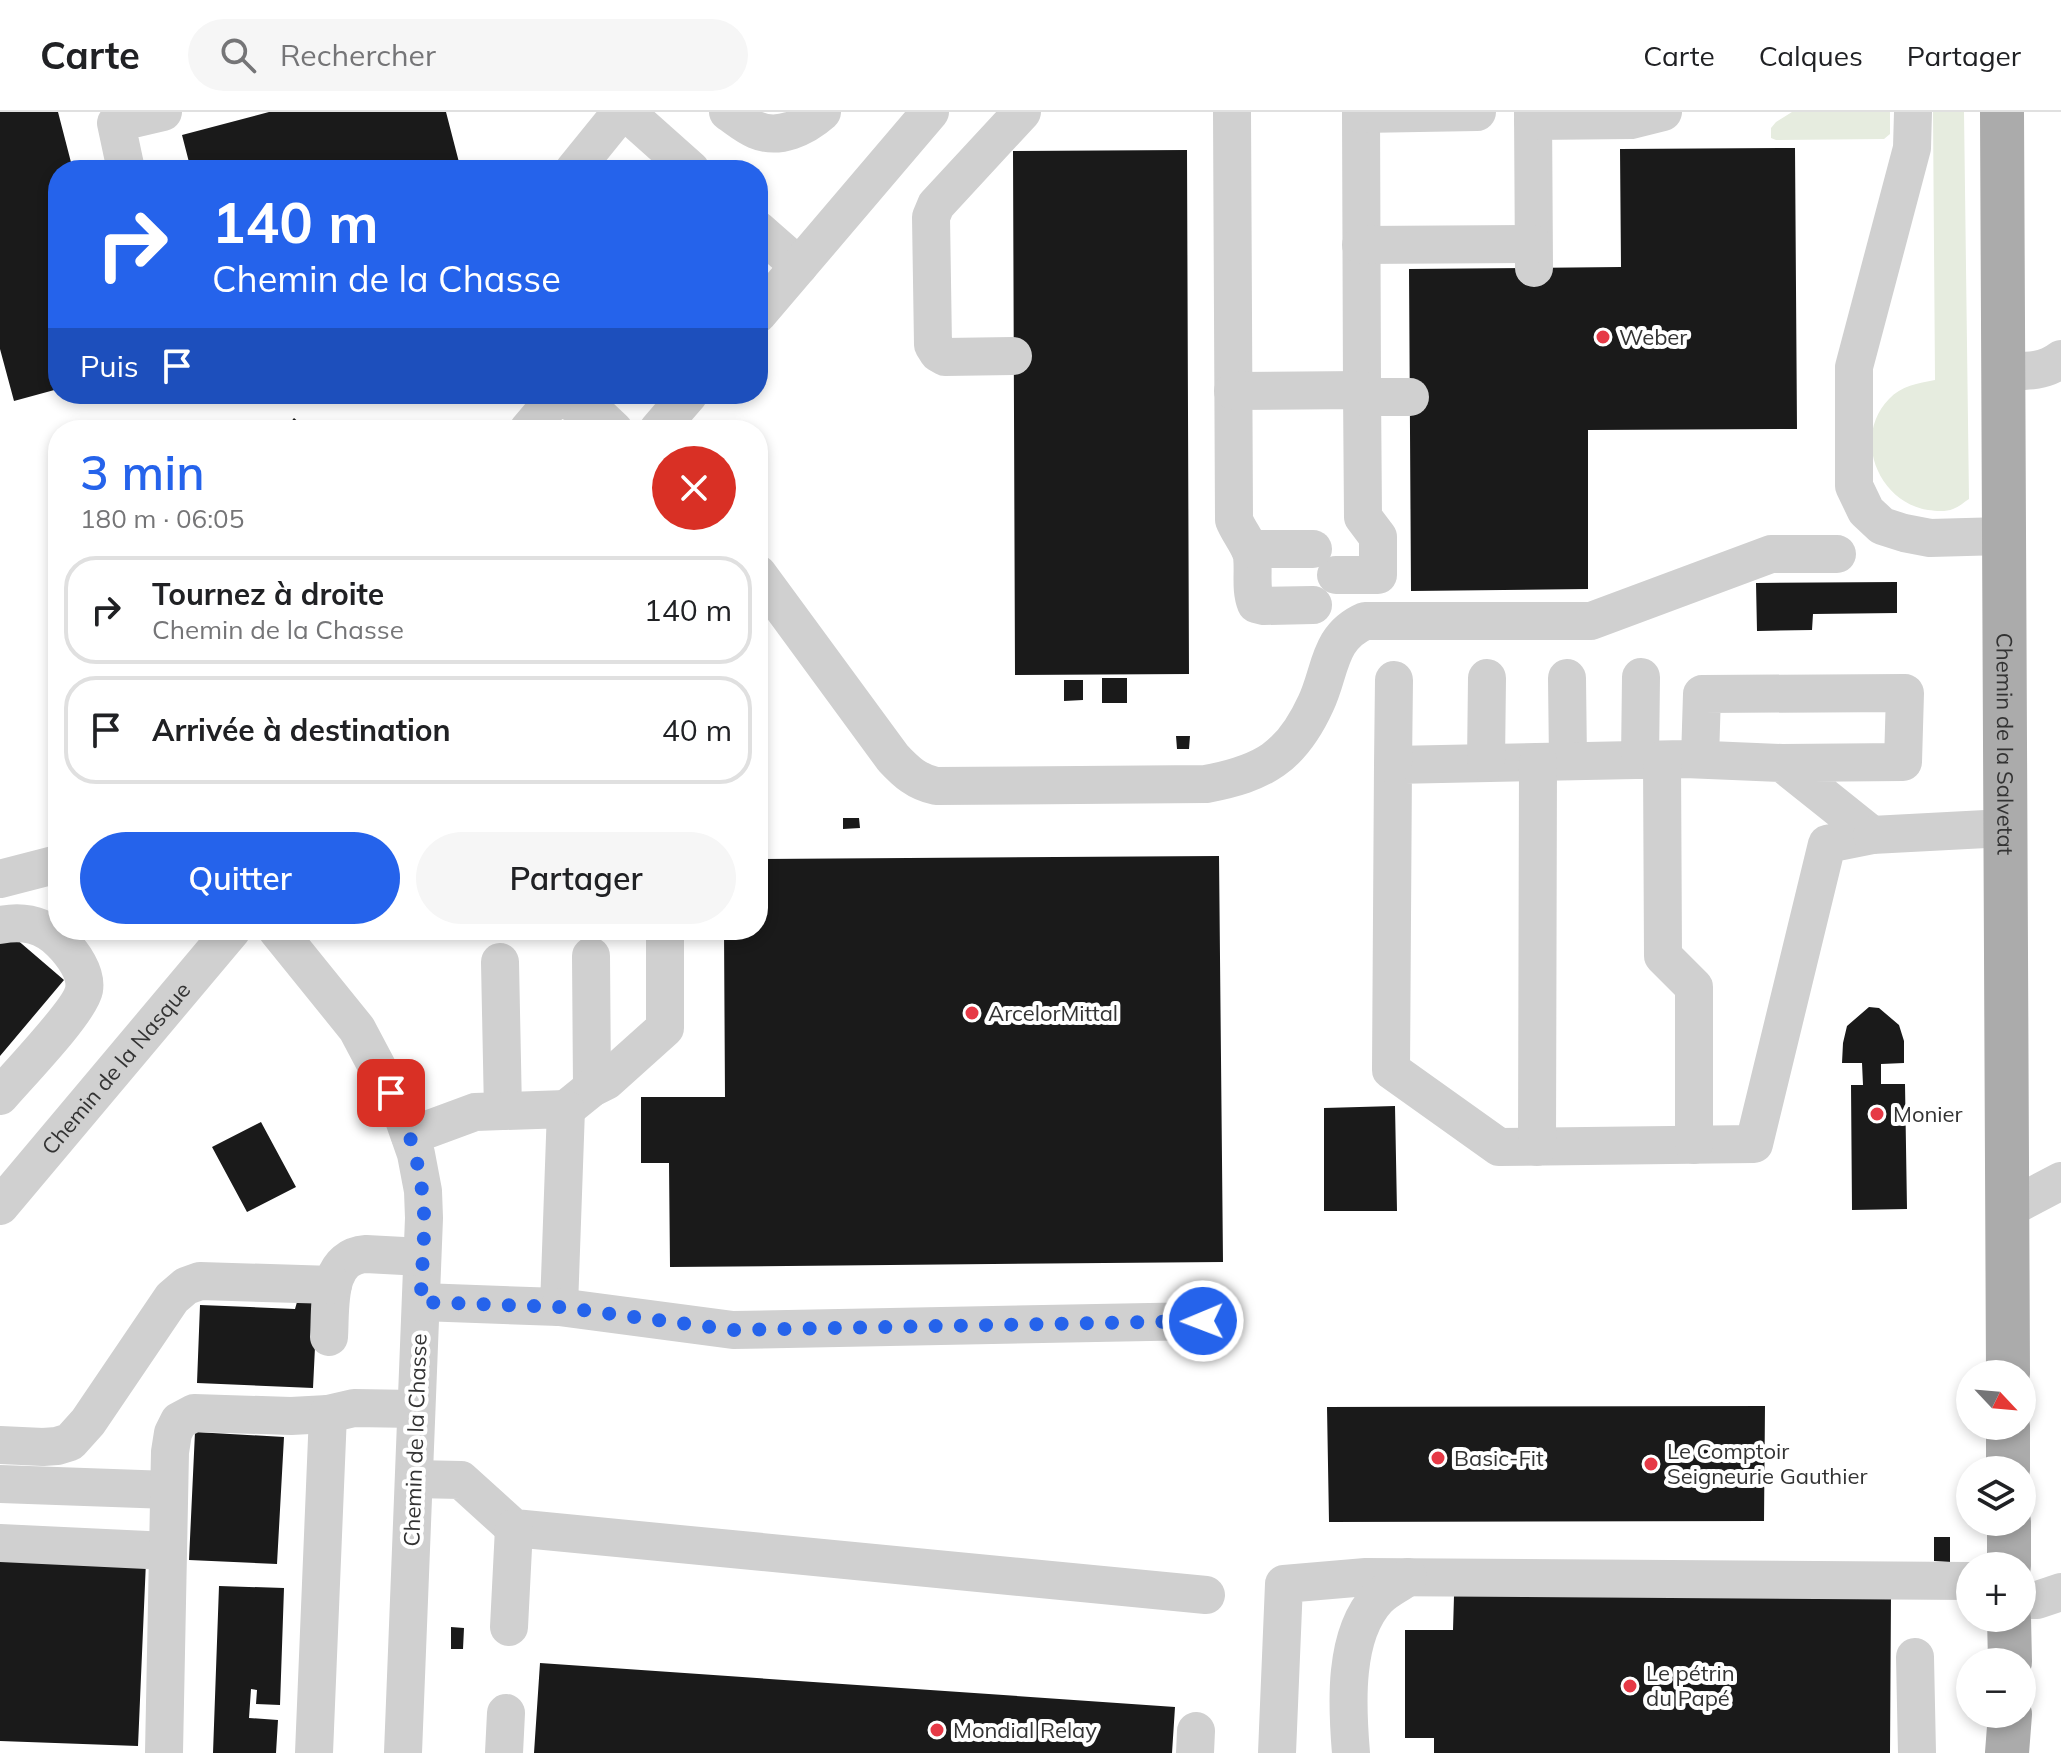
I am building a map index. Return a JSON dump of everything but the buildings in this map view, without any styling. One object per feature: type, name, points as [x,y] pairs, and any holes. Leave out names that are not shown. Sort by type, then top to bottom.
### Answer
[{"type":"main road","name":"Chemin de la Salvetat","points":[[2002,112],[2008,1360]]},
{"type":"main road","points":[[2007,1753],[2009,1728]]},
{"type":"street","points":[[124,160],[116,123],[163,112]]},
{"type":"street","points":[[728,112],[756,130],[769,133],[803,127],[822,112]]},
{"type":"street","points":[[768,302],[930,112]]},
{"type":"street","points":[[1013,356],[945,357],[933,345],[931,217],[936,205],[1022,112]]},
{"type":"street","points":[[1232,112],[1234,520],[1250,549],[1256,604],[1313,605]]},
{"type":"street","points":[[1380,620],[1378,537],[1363,517],[1361,113],[1477,112]]},
{"type":"street","points":[[1361,245],[1534,256],[1533,117],[1631,120],[1663,112]]},
{"type":"street","points":[[1913,112],[1912,148],[1854,367],[1854,486],[1866,511],[1882,526],[1930,538],[2003,536]]},
{"type":"street","points":[[584,160],[630,114],[680,160]]},
{"type":"street","points":[[768,239],[799,266]]},
{"type":"street","points":[[2002,371],[2033,371],[2061,359]]},
{"type":"street","points":[[1233,391],[1410,397]]},
{"type":"street","points":[[536,420],[548,404]]},
{"type":"street","points":[[574,404],[596,413],[603,420]]},
{"type":"street","points":[[667,420],[680,404]]},
{"type":"street","points":[[1250,549],[1378,575]]},
{"type":"street","points":[[769,609],[893,758],[907,773],[925,784],[1206,784],[1237,778],[1262,768],[1284,752],[1316,702],[1338,644],[1345,633],[1365,621],[1591,621],[1771,554],[1837,554]]},
{"type":"street","points":[[1641,677],[1651,760],[1663,956],[1694,987],[1694,1145]]},
{"type":"street","points":[[1486,763],[1487,678]]},
{"type":"street","points":[[1537,1147],[1553,762],[1567,678]]},
{"type":"street","points":[[1394,680],[1391,1070],[1499,1147],[1754,1144],[1827,844],[1872,835],[2005,828]]},
{"type":"street","points":[[1393,765],[1700,759],[1782,763],[1903,762],[1905,693],[1702,694],[1700,759]]},
{"type":"street","points":[[1782,763],[1872,835]]},
{"type":"street","points":[[0,879],[48,867]]},
{"type":"street","points":[[0,925],[12,922],[34,924],[48,932]]},
{"type":"street","points":[[0,1096],[68,1016],[84,992],[84,976],[70,951],[58,940]]},
{"type":"street","name":"Chemin de la Nasque","points":[[7,1183],[223,940]]},
{"type":"street","name":"Chemin de la Chasse","points":[[285,940],[357,1029],[402,1114],[416,1154],[423,1191],[403,1753]]},
{"type":"street","points":[[410,1136],[475,1112],[503,1111],[579,1098],[606,1081],[665,1028],[665,940]]},
{"type":"street","points":[[559,1307],[591,956]]},
{"type":"street","points":[[500,962],[503,1111]]},
{"type":"street","points":[[2008,1209],[2061,1181]]},
{"type":"street","points":[[329,1337],[333,1285],[340,1267],[350,1257],[422,1257]]},
{"type":"street","points":[[0,1445],[43,1447],[70,1442],[88,1422],[165,1308],[186,1286],[200,1281],[333,1285]]},
{"type":"street","points":[[421,1302],[559,1307],[733,1330],[1203,1321]]},
{"type":"street","points":[[164,1753],[170,1452],[173,1433],[179,1421],[194,1413],[291,1416],[328,1414],[354,1408],[416,1409]]},
{"type":"street","points":[[314,1753],[328,1414]]},
{"type":"street","points":[[414,1479],[461,1480],[514,1528],[1206,1595]]},
{"type":"street","points":[[0,1484],[169,1490]]},
{"type":"street","points":[[509,1627],[514,1528]]},
{"type":"street","points":[[0,1543],[168,1551]]},
{"type":"street","points":[[1277,1753],[1284,1584],[1366,1577],[1956,1581]]},
{"type":"street","points":[[1351,1753],[1349,1684],[1358,1633],[1363,1619],[1379,1598],[1408,1577]]},
{"type":"street","points":[[2036,1600],[2061,1592]]},
{"type":"street","points":[[1915,1657],[1917,1753]]},
{"type":"street","points":[[504,1753],[506,1713]]},
{"type":"shaded area","points":[[1792,112],[1890,112],[1890,134],[1884,139],[1771,138],[1771,128]]},
{"type":"shaded area","points":[[1933,112],[1964,112],[1969,499],[1947,511],[1928,510],[1896,495],[1876,466],[1872,449],[1872,431],[1878,414],[1889,399],[1904,388],[1935,380]]},
{"type":"place","name":"Weber","points":[[1603,337]]},
{"type":"place","name":"ArcelorMittal","points":[[972,1013]]},
{"type":"place","name":"Monier","points":[[1877,1114]]},
{"type":"place","name":"Basic-Fit","points":[[1438,1458]]},
{"type":"place","name":"Le Comptoir Seigneurie Gauthier","points":[[1651,1464]]},
{"type":"place","name":"Le pétrin du Papé","points":[[1630,1686]]},
{"type":"place","name":"Mondial Relay","points":[[937,1730]]},
{"type":"route","points":[[391,1093],[416,1154],[423,1191],[421,1302],[559,1307],[733,1330],[1203,1321]]}]
